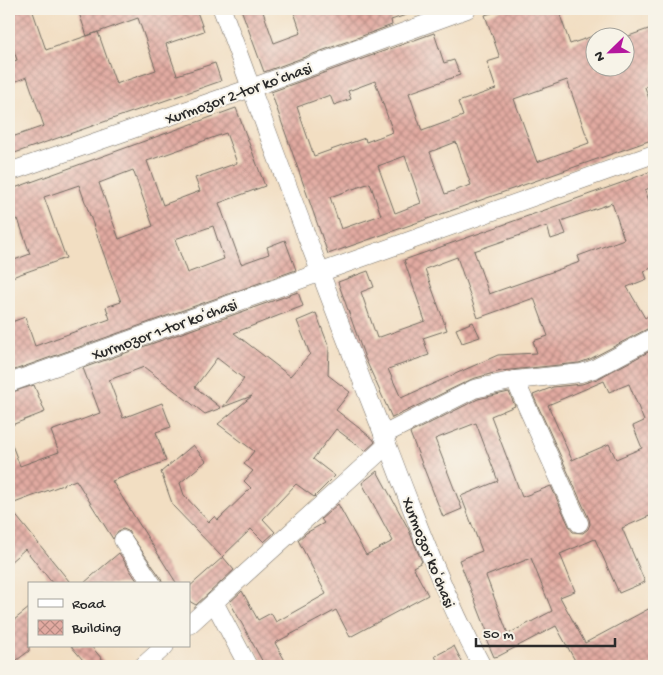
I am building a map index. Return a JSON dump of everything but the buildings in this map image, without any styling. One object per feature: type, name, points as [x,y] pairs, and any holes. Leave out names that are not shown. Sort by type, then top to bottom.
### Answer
[{"type":"street","name":"Xurmozor koʻchasi","points":[[222,9],[319,272],[385,440],[460,625],[482,666]]},
{"type":"street","name":"Xurmozor 2-tor koʻchasi","points":[[9,172],[251,88],[466,9]]},
{"type":"street","name":"Xurmozor 1-tor koʻchasi","points":[[9,383],[654,154]]},
{"type":"street","points":[[193,616],[214,602],[385,440],[468,392],[484,386],[515,380],[576,374],[594,369],[654,337]]},
{"type":"street","points":[[515,380],[579,523]]},
{"type":"street","points":[[123,540],[151,582]]},
{"type":"street","points":[[214,602],[248,666]]},
{"type":"street","points":[[143,666],[163,648]]}]
